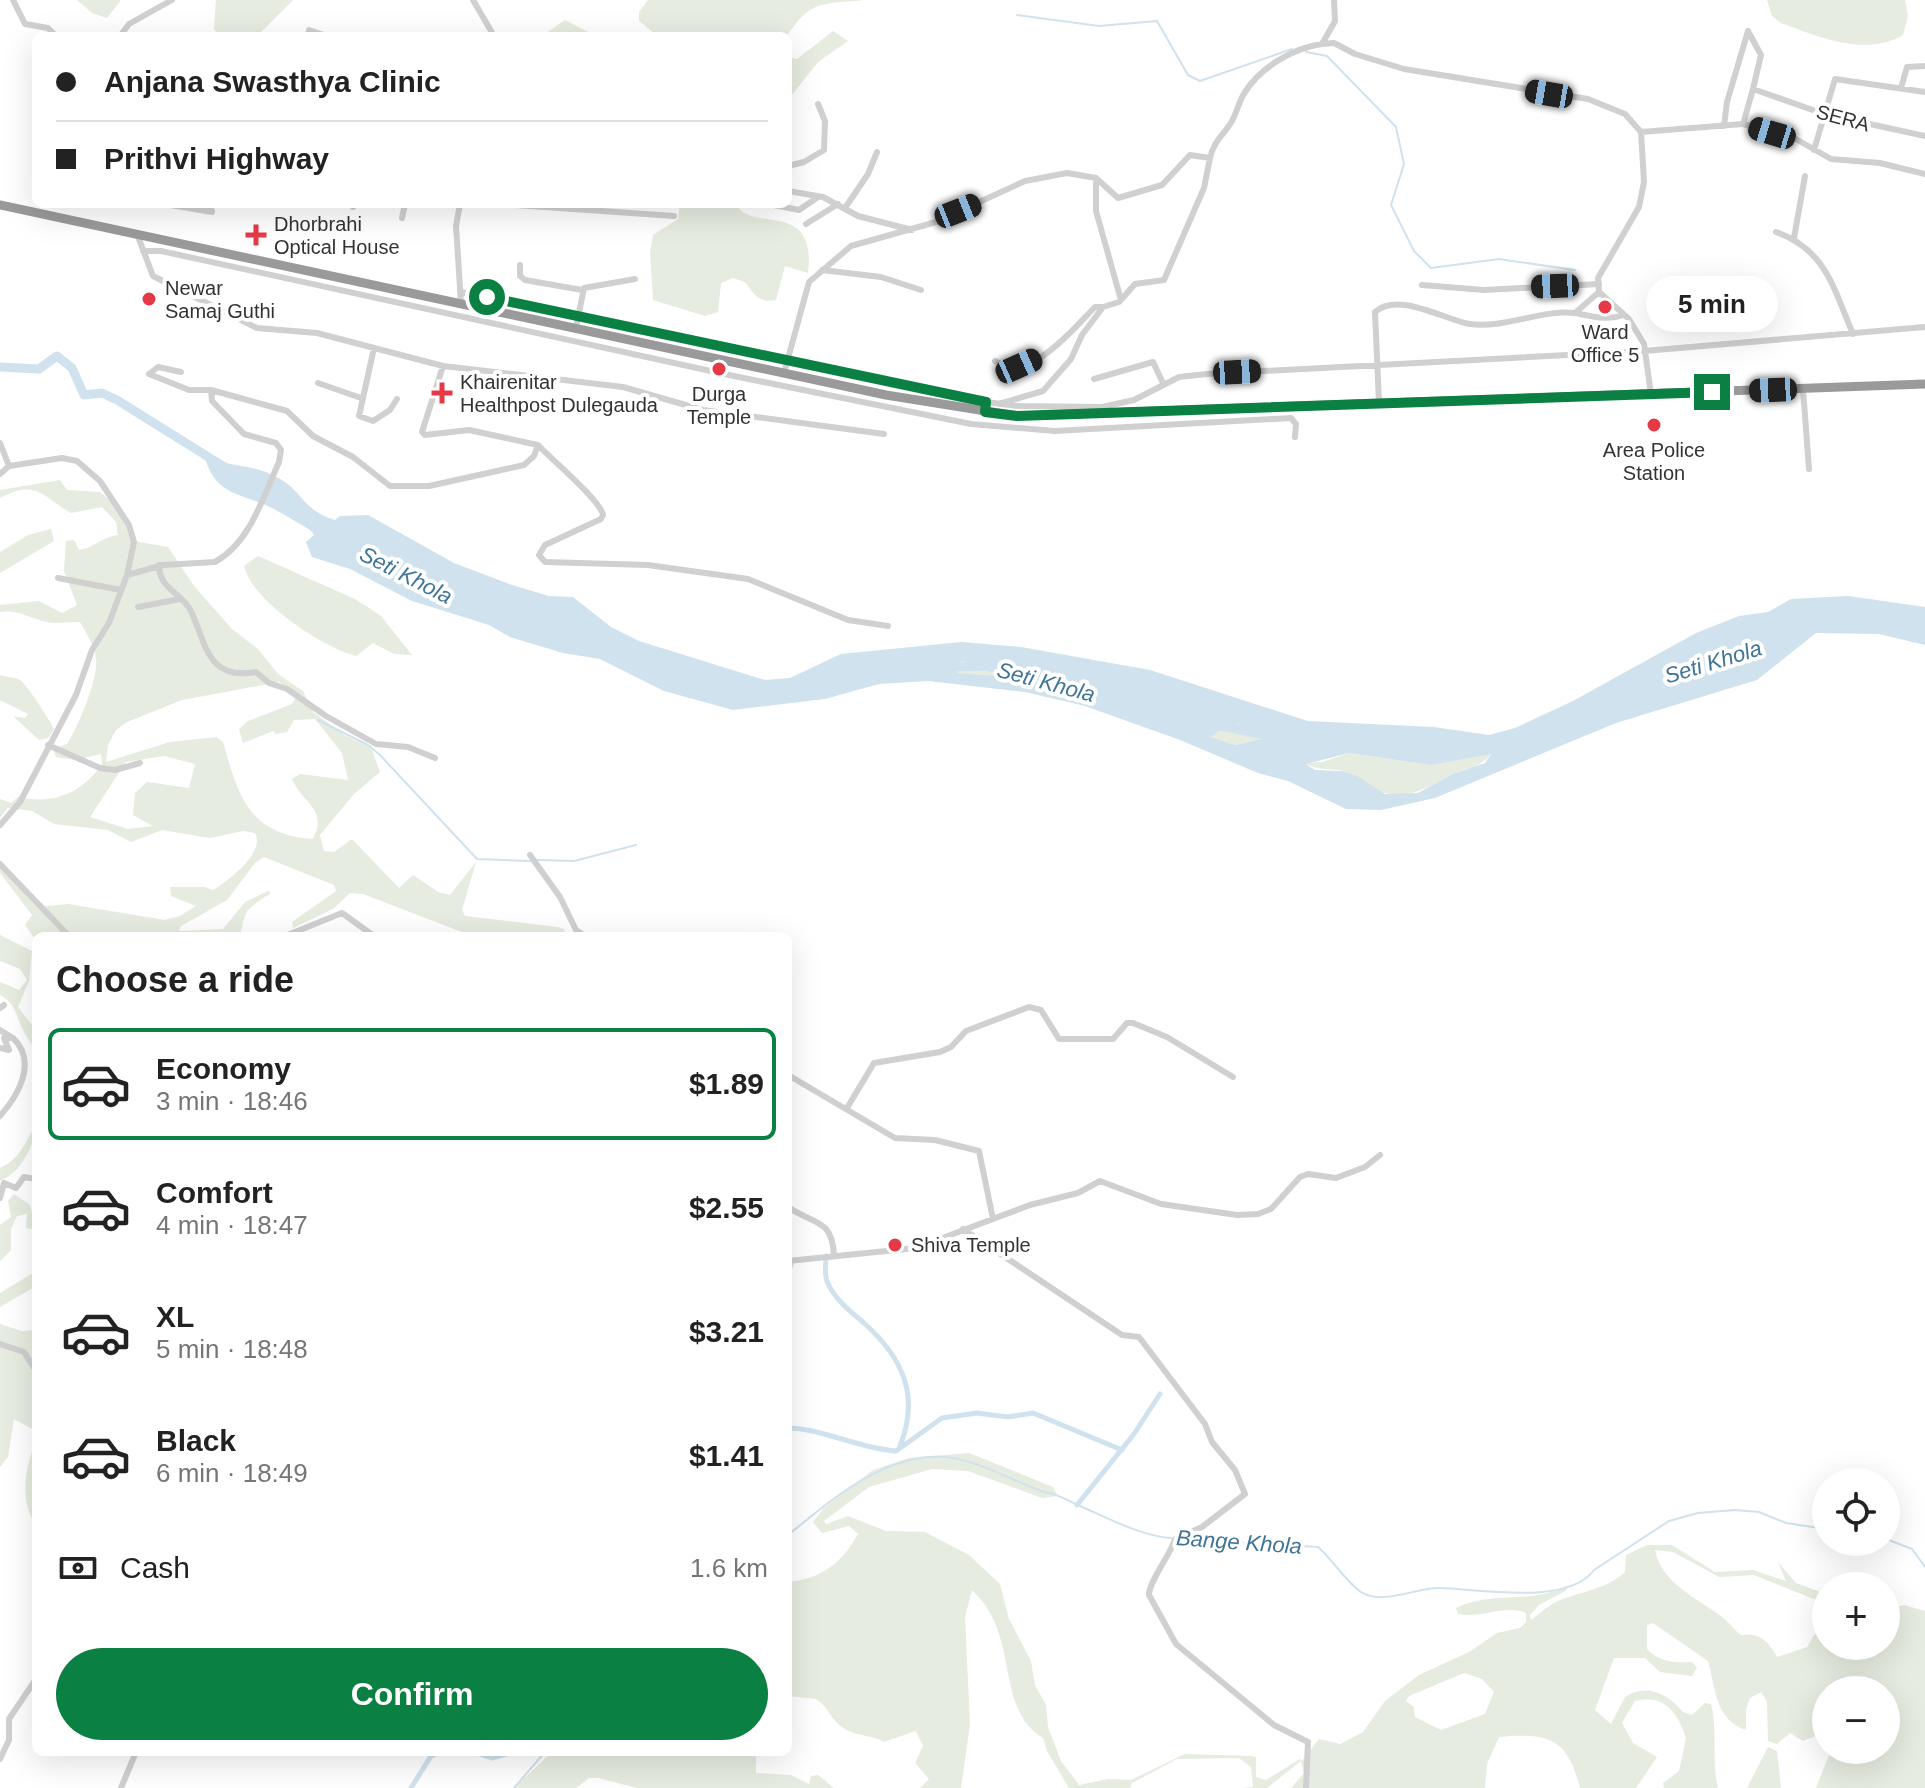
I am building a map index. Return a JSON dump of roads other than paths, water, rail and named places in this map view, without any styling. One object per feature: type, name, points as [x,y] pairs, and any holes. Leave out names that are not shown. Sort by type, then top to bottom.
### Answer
[{"type":"highway","points":[[0,205],[461,297],[576,328],[910,399],[1051,416],[1925,384]]},
{"type":"street","points":[[13,0],[25,24],[48,28],[52,32]]},
{"type":"street","points":[[123,32],[129,24],[172,0]]},
{"type":"street","points":[[473,0],[492,32]]},
{"type":"street","points":[[1322,44],[1335,21],[1334,0]]},
{"type":"street","points":[[1724,126],[1748,31],[1761,55],[1743,124]]},
{"type":"street","points":[[995,361],[1005,367],[1019,366],[1038,358],[1056,346],[1095,307],[1121,300],[1135,284],[1164,280],[1211,169],[1210,158],[1217,136],[1229,125],[1246,89],[1275,62],[1311,46],[1334,43],[1355,54],[1441,78],[1588,99],[1625,114],[1641,132],[1644,182],[1639,207],[1604,266],[1599,288],[1575,313]]},
{"type":"street","points":[[1901,88],[1907,67],[1925,66]]},
{"type":"street","points":[[1814,150],[1835,79],[1925,92]]},
{"type":"street","name":"SERA","points":[[1753,89],[1824,114],[1925,136]]},
{"type":"street","points":[[792,165],[824,150],[825,121],[818,104]]},
{"type":"street","name":"SERA","points":[[1641,132],[1743,124],[1794,138],[1831,159],[1880,163],[1925,174]]},
{"type":"street","points":[[806,224],[841,206],[868,174],[877,152]]},
{"type":"street","points":[[784,373],[809,282],[851,246],[912,230],[1025,181],[1084,173],[1096,178],[1112,195],[1127,197],[1162,185],[1190,155],[1210,158]]},
{"type":"street","points":[[1794,238],[1805,176]]},
{"type":"street","points":[[1096,178],[1096,211],[1121,300]]},
{"type":"street","points":[[792,192],[818,197],[871,220],[912,230]]},
{"type":"street","points":[[789,208],[799,210],[818,197]]},
{"type":"street","points":[[50,215],[51,208]]},
{"type":"street","points":[[188,208],[212,212],[211,208]]},
{"type":"street","points":[[402,218],[404,208]]},
{"type":"street","points":[[459,208],[456,226],[461,297],[579,316],[787,359],[985,407],[1043,391],[1071,359],[1089,324],[1103,307]]},
{"type":"street","points":[[558,208],[674,216]]},
{"type":"street","points":[[1776,232],[1794,238],[1822,262],[1853,334]]},
{"type":"street","points":[[137,234],[153,276],[248,325],[317,333],[443,366],[623,387],[703,410],[884,434]]},
{"type":"street","points":[[143,251],[161,251],[971,424],[1055,431],[1291,418],[1296,424],[1295,437]]},
{"type":"street","points":[[520,265],[520,276],[525,280],[582,290],[635,279]]},
{"type":"street","points":[[822,270],[881,277],[921,290]]},
{"type":"street","points":[[1422,285],[1484,290],[1599,288],[1644,344],[1651,394]]},
{"type":"street","points":[[576,328],[582,290]]},
{"type":"street","points":[[1379,403],[1375,312],[1383,306],[1421,307],[1481,325],[1575,313],[1605,318],[1623,315]]},
{"type":"street","points":[[999,404],[1102,407],[1134,400],[1163,383],[1207,374],[1644,351],[1925,327]]},
{"type":"street","points":[[374,348],[359,416],[373,421],[382,418],[397,399]]},
{"type":"street","points":[[1094,379],[1153,362],[1163,383]]},
{"type":"street","points":[[443,366],[422,432],[425,435],[469,430],[538,445],[575,485],[594,496],[603,515],[601,519],[545,545],[539,555],[545,562],[648,565],[748,579],[848,620],[888,626]]},
{"type":"street","points":[[181,372],[158,367],[149,374],[189,390],[211,390],[287,411],[313,436],[353,457],[383,483],[400,488],[429,486],[524,465],[534,456],[538,445]]},
{"type":"street","points":[[318,383],[361,398]]},
{"type":"street","points":[[1803,389],[1809,469]]},
{"type":"street","points":[[127,575],[159,565],[215,562],[237,547],[279,462],[281,450],[276,443],[244,434],[212,401],[211,390]]},
{"type":"street","points":[[906,411],[910,399]]},
{"type":"street","points":[[0,443],[9,466]]},
{"type":"street","points":[[0,474],[9,466],[70,459],[94,473],[134,542],[127,575],[109,623],[92,650],[76,695],[20,802],[0,825]]},
{"type":"street","points":[[159,565],[161,577],[172,594],[191,611],[200,641],[222,668],[241,675],[256,672],[269,683],[287,689],[326,716],[376,744],[408,747],[435,758]]},
{"type":"street","points":[[58,578],[121,590]]},
{"type":"street","points":[[138,607],[180,599]]},
{"type":"street","points":[[48,745],[100,768],[115,770],[140,763]]},
{"type":"street","points":[[530,855],[560,897],[579,932]]},
{"type":"street","points":[[0,864],[65,932]]},
{"type":"street","points":[[295,932],[342,913],[368,932]]},
{"type":"street","points":[[847,1108],[874,1063],[940,1052],[951,1047],[966,1031],[1029,1007],[1041,1010],[1059,1039],[1113,1039],[1127,1023],[1133,1023],[1167,1037],[1233,1077]]},
{"type":"street","points":[[0,1030],[13,1038],[21,1052],[24,1080],[0,1116]]},
{"type":"street","points":[[0,1048],[9,1050],[4,1038],[13,1038]]},
{"type":"street","points":[[792,1077],[895,1138],[935,1140],[979,1151],[993,1219]]},
{"type":"street","points":[[792,1260],[916,1248],[1030,1205],[1078,1193],[1100,1181],[1161,1204],[1237,1215],[1258,1214],[1271,1209],[1300,1177],[1308,1174],[1336,1178],[1365,1167],[1380,1155]]},
{"type":"street","points":[[0,1198],[4,1183],[16,1188],[24,1177],[32,1178]]},
{"type":"street","points":[[792,1209],[828,1227],[833,1238],[834,1255]]},
{"type":"street","points":[[963,1229],[1122,1335],[1139,1337],[1205,1424],[1212,1442],[1235,1470],[1245,1494],[1202,1527],[1175,1539],[1170,1556],[1149,1588],[1149,1595],[1176,1644],[1274,1725],[1305,1737],[1308,1742],[1306,1788]]},
{"type":"street","points":[[0,1344],[24,1352],[32,1365]]},
{"type":"street","points":[[0,1759],[9,1740],[9,1719],[32,1685]]},
{"type":"street","points":[[121,1788],[134,1756]]},
{"type":"water","points":[[204,454],[262,471],[289,486],[314,510],[335,520],[340,516],[368,515],[454,563],[549,596],[573,597],[611,627],[639,641],[765,680],[790,678],[841,654],[961,642],[1021,647],[1150,670],[1308,721],[1434,727],[1489,735],[1515,728],[1573,701],[1696,633],[1739,616],[1768,612],[1791,599],[1848,596],[1925,607],[1925,645],[1879,634],[1816,633],[1757,680],[1616,723],[1435,798],[1381,810],[1346,809],[1288,781],[1258,773],[1180,740],[1085,706],[1025,692],[928,681],[879,684],[825,699],[733,710],[664,691],[600,659],[563,653],[510,637],[489,625],[412,601],[350,569],[312,557],[306,542],[314,535],[310,530],[270,507],[228,490],[208,467]],"holes":[[[961,661],[996,667],[1010,677],[957,673]],[[1238,724],[1274,736],[1235,745],[1210,737],[1223,728]],[[1349,753],[1430,765],[1491,754],[1485,763],[1452,774],[1418,793],[1385,794],[1357,776],[1342,771],[1315,770],[1306,764]]]},
{"type":"waterway","points":[[1017,15],[1099,26],[1157,21],[1188,75],[1200,81],[1292,49]]},
{"type":"waterway","points":[[1306,52],[1327,56],[1396,127],[1404,164],[1391,205],[1414,251],[1431,268],[1499,259],[1575,270]]},
{"type":"waterway","name":"Seti Khola","points":[[0,367],[39,369],[57,356],[72,368],[84,395],[102,393],[117,400],[226,468]]},
{"type":"waterway","name":"Seti Khola","points":[[913,668],[987,666],[1009,672]]},
{"type":"waterway","points":[[318,720],[368,745],[380,755],[477,859],[530,861]]},
{"type":"waterway","name":"Seti Khola","points":[[1217,725],[1285,739]]},
{"type":"waterway","points":[[537,860],[574,861],[636,845]]},
{"type":"waterway","points":[[826,1256],[826,1278],[833,1293],[878,1336],[898,1364],[904,1379],[908,1411],[900,1446]]},
{"type":"waterway","points":[[1077,1505],[1134,1434],[1160,1394]]},
{"type":"waterway","points":[[792,1428],[896,1451],[942,1418],[977,1413],[1008,1417],[1033,1413],[1122,1450]]},
{"type":"waterway","name":"Bange Khola","points":[[792,1532],[840,1494],[880,1471],[901,1462],[945,1457],[983,1466],[1136,1530],[1171,1538]]},
{"type":"waterway","name":"Bange Khola","points":[[1182,1539],[1318,1547],[1361,1592],[1369,1596],[1389,1597],[1431,1588],[1522,1593],[1565,1588],[1582,1581],[1669,1521],[1698,1513],[1759,1512],[1786,1523],[1812,1527]]},
{"type":"waterway","name":"Bange Khola","points":[[1900,1544],[1912,1549],[1925,1567]]},
{"type":"waterway","points":[[411,1788],[431,1756]]},
{"type":"waterway","points":[[486,1756],[499,1756]]},
{"type":"waterway","name":"Bange Khola","points":[[514,1788],[542,1756]]},
{"type":"place","name":"Dhorbrahi Optical House","points":[[256,235]]},
{"type":"place","name":"Newar Samaj Guthi","points":[[149,299]]},
{"type":"place","name":"Ward Office 5","points":[[1605,307]]},
{"type":"place","name":"Durga Temple","points":[[719,369]]},
{"type":"place","name":"Khairenitar Healthpost Dulegauda","points":[[442,393]]},
{"type":"place","name":"Area Police Station","points":[[1654,425]]},
{"type":"place","name":"Shiva Temple","points":[[895,1245]]}]
